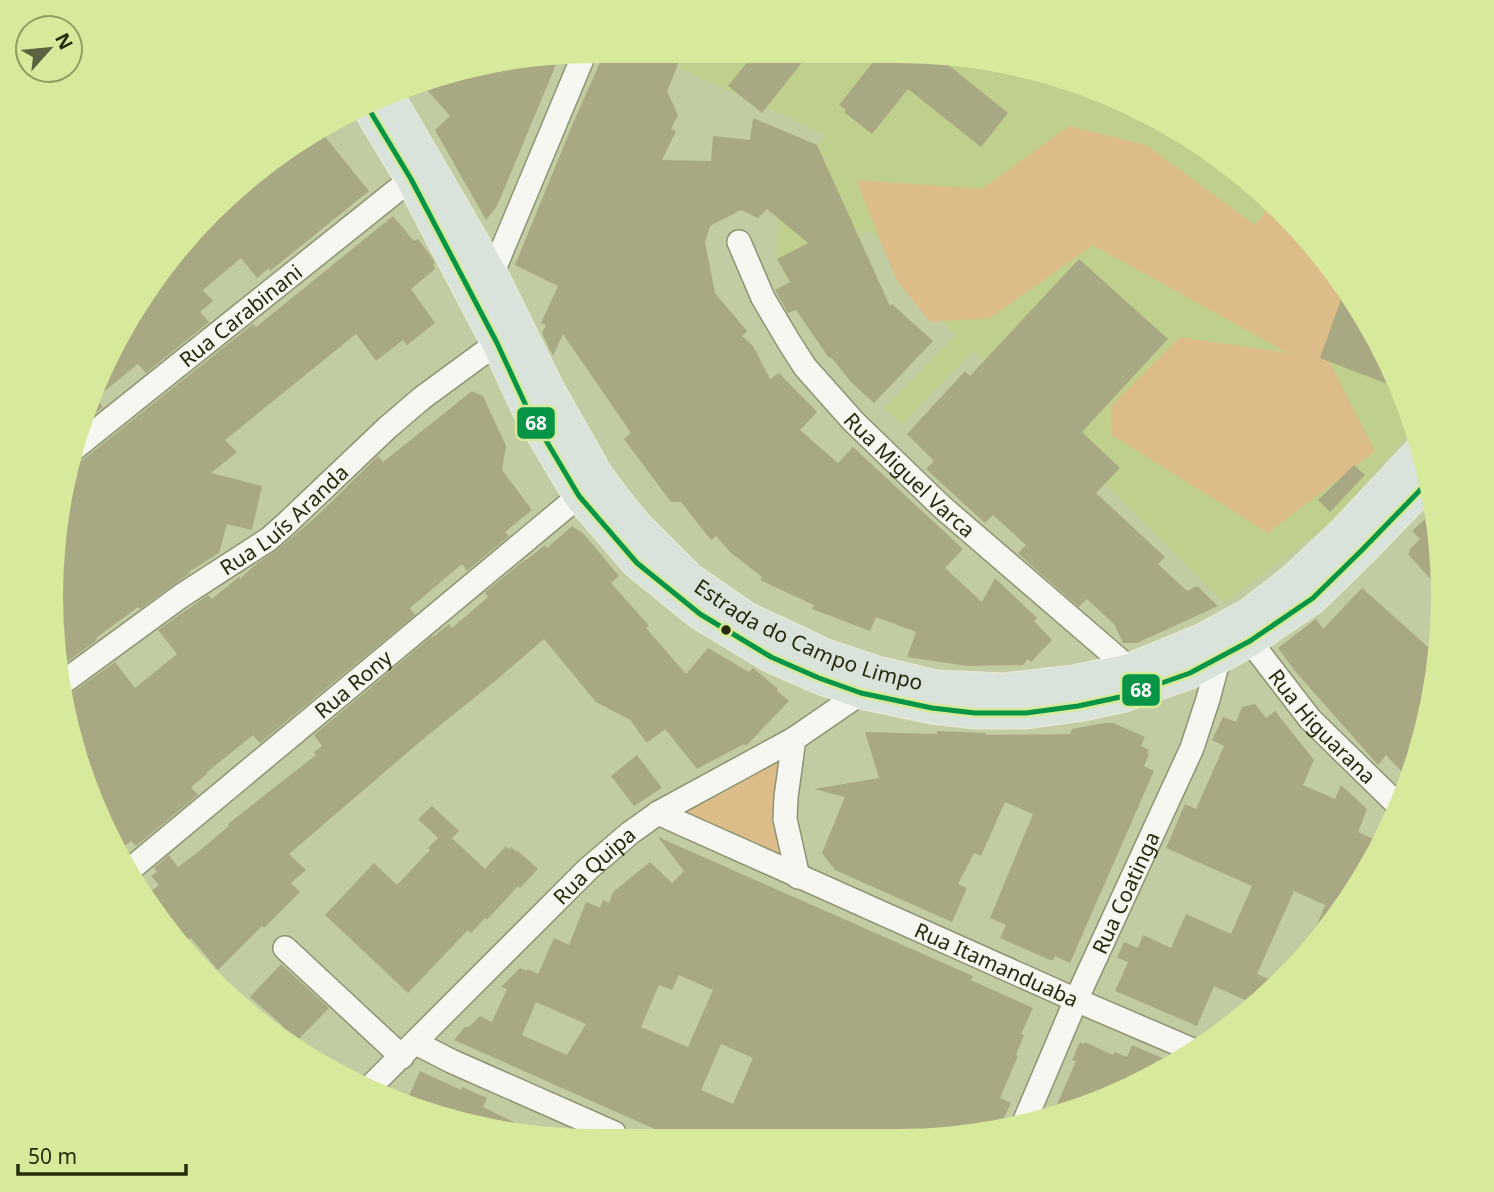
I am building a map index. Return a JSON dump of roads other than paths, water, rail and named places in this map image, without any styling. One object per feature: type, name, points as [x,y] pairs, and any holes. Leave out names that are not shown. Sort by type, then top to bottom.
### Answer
[{"type":"main road","name":"Estrada do Campo Limpo","points":[[393,104],[492,274],[544,382],[596,473],[614,498],[636,526],[689,578],[747,618],[826,655],[877,672],[937,686],[1004,689],[1074,681],[1130,669],[1203,639],[1249,614],[1293,580],[1413,458]]},
{"type":"main road","name":"Estrada do Campo Limpo","points":[[371,113],[404,168],[497,343],[528,410],[579,496],[637,563],[700,614],[771,657],[819,678],[861,693],[932,708],[975,713],[1026,713],[1078,706],[1125,695],[1190,673],[1250,641],[1313,598],[1421,490]]},
{"type":"street","points":[[492,274],[581,63]]},
{"type":"street","points":[[358,119],[404,168]]},
{"type":"street","name":"Rua Carabinani","points":[[87,437],[404,168]]},
{"type":"street","name":"Rua Miguel Varca","points":[[739,242],[763,298],[789,342],[805,367],[853,421],[942,507],[1130,669]]},
{"type":"street","name":"Rua Luís Aranda","points":[[70,677],[181,596],[269,538],[413,405],[497,343]]},
{"type":"street","name":"Rua Rony","points":[[136,865],[579,496]]},
{"type":"street","name":"Rua Higuarana","points":[[1250,641],[1310,719],[1391,798]]},
{"type":"street","name":"Rua Coatinga","points":[[1028,1113],[1076,1000],[1192,748],[1219,658]]},
{"type":"street","name":"Rua Quipa","points":[[376,1081],[588,869],[630,833],[658,813],[794,739],[861,693]]},
{"type":"street","points":[[794,739],[785,819],[798,877]]},
{"type":"street","name":"Rua Itamanduaba","points":[[658,813],[1183,1046]]},
{"type":"street","points":[[285,948],[409,1050],[451,1061],[605,1129]]}]
